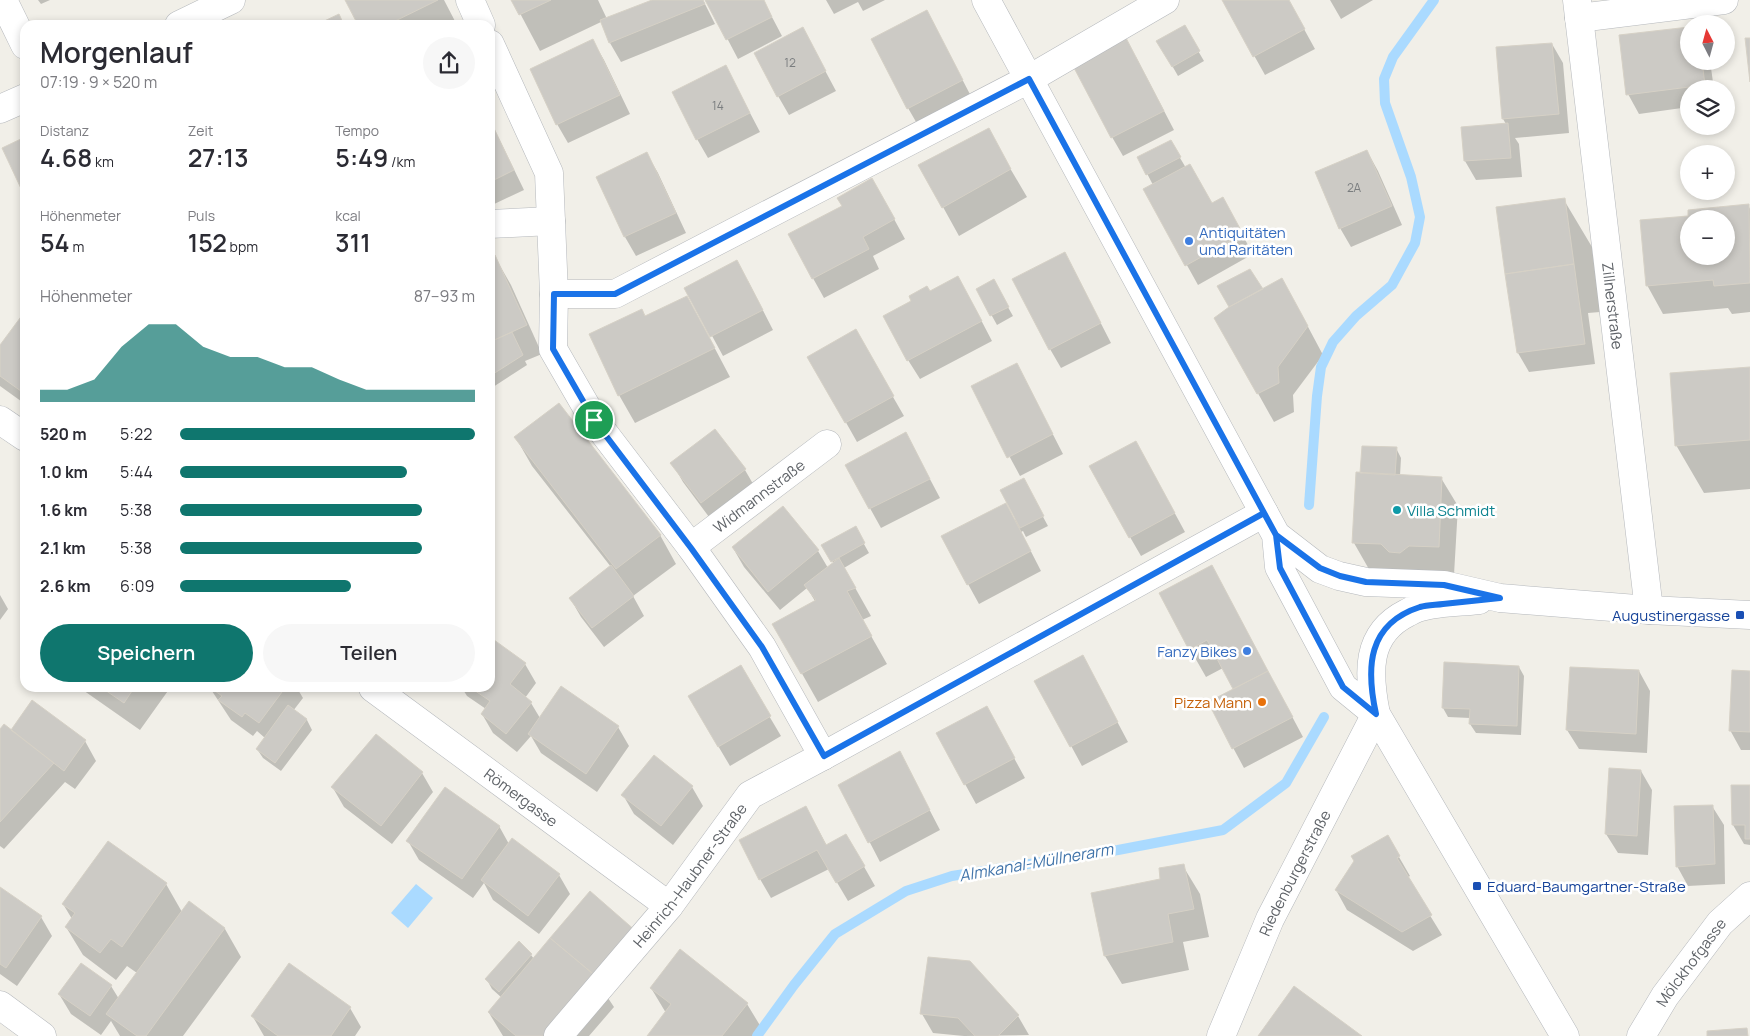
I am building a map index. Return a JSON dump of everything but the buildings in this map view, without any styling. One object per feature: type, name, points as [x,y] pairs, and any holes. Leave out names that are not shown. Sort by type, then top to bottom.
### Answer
[{"type":"street","points":[[2,0],[20,35]]},
{"type":"street","points":[[189,20],[231,0]]},
{"type":"street","points":[[470,0],[479,20]]},
{"type":"street","points":[[986,0],[1270,524],[1280,568],[1343,687],[1376,714]]},
{"type":"street","points":[[554,294],[615,294],[1029,79],[1164,0]]},
{"type":"street","points":[[1578,9],[1724,0]]},
{"type":"street","name":"Zillnerstraße","points":[[1578,9],[1649,610]]},
{"type":"street","points":[[495,55],[549,174],[554,294],[553,349],[594,420],[691,548],[762,647],[824,756]]},
{"type":"street","points":[[0,109],[20,100]]},
{"type":"street","points":[[495,224],[551,221]]},
{"type":"street","points":[[0,420],[20,434]]},
{"type":"street","name":"Widmannstraße","points":[[691,548],[827,444]]},
{"type":"street","points":[[1270,524],[1320,568],[1340,576],[1366,582],[1444,585],[1500,598],[1750,616]]},
{"type":"street","name":"Heinrich-Haubner-Straße","points":[[558,1036],[669,906],[750,794],[1270,524]]},
{"type":"street","points":[[1500,598],[1421,607],[1399,617],[1387,627],[1378,639],[1371,663],[1372,696],[1376,714],[1566,1036]]},
{"type":"street","name":"Römergasse","points":[[378,692],[669,906]]},
{"type":"street","name":"Riedenburgerstraße","points":[[1221,1036],[1270,919],[1376,714]]},
{"type":"street","name":"Mölckhofgasse","points":[[1641,1036],[1665,996],[1720,923],[1750,896]]},
{"type":"street","points":[[0,1005],[42,1036]]},
{"type":"water","points":[[416,884],[433,898],[408,928],[391,913]]},
{"type":"waterway","name":"Almkanal-Müllnerarm","points":[[1309,505],[1321,367],[1333,342],[1356,316],[1392,285],[1415,243],[1420,217],[1411,177],[1385,103],[1384,79],[1393,57],[1434,0]]},
{"type":"waterway","name":"Almkanal-Müllnerarm","points":[[757,1036],[794,985],[835,934],[906,891],[952,876],[1118,850],[1223,830],[1286,783],[1324,717]]},
{"type":"place","name":"Antiquitäten und Raritäten","points":[[1189,241]]},
{"type":"place","name":"Villa Schmidt","points":[[1397,510]]},
{"type":"place","name":"Augustinergasse","points":[[1740,615]]},
{"type":"place","name":"Fanzy Bikes","points":[[1247,651]]},
{"type":"place","name":"Pizza Mann","points":[[1262,702]]},
{"type":"place","name":"Eduard-Baumgartner-Straße","points":[[1477,886]]},
{"type":"route","points":[[594,420],[553,349],[554,294],[615,294],[1029,79],[1276,535],[1320,568],[1340,576],[1366,582],[1444,585],[1500,598],[1421,607],[1399,617],[1387,627],[1378,639],[1371,663],[1372,696],[1376,714],[1343,687],[1280,568],[1276,535],[1264,513],[824,756],[762,647],[691,548],[594,420]]}]
